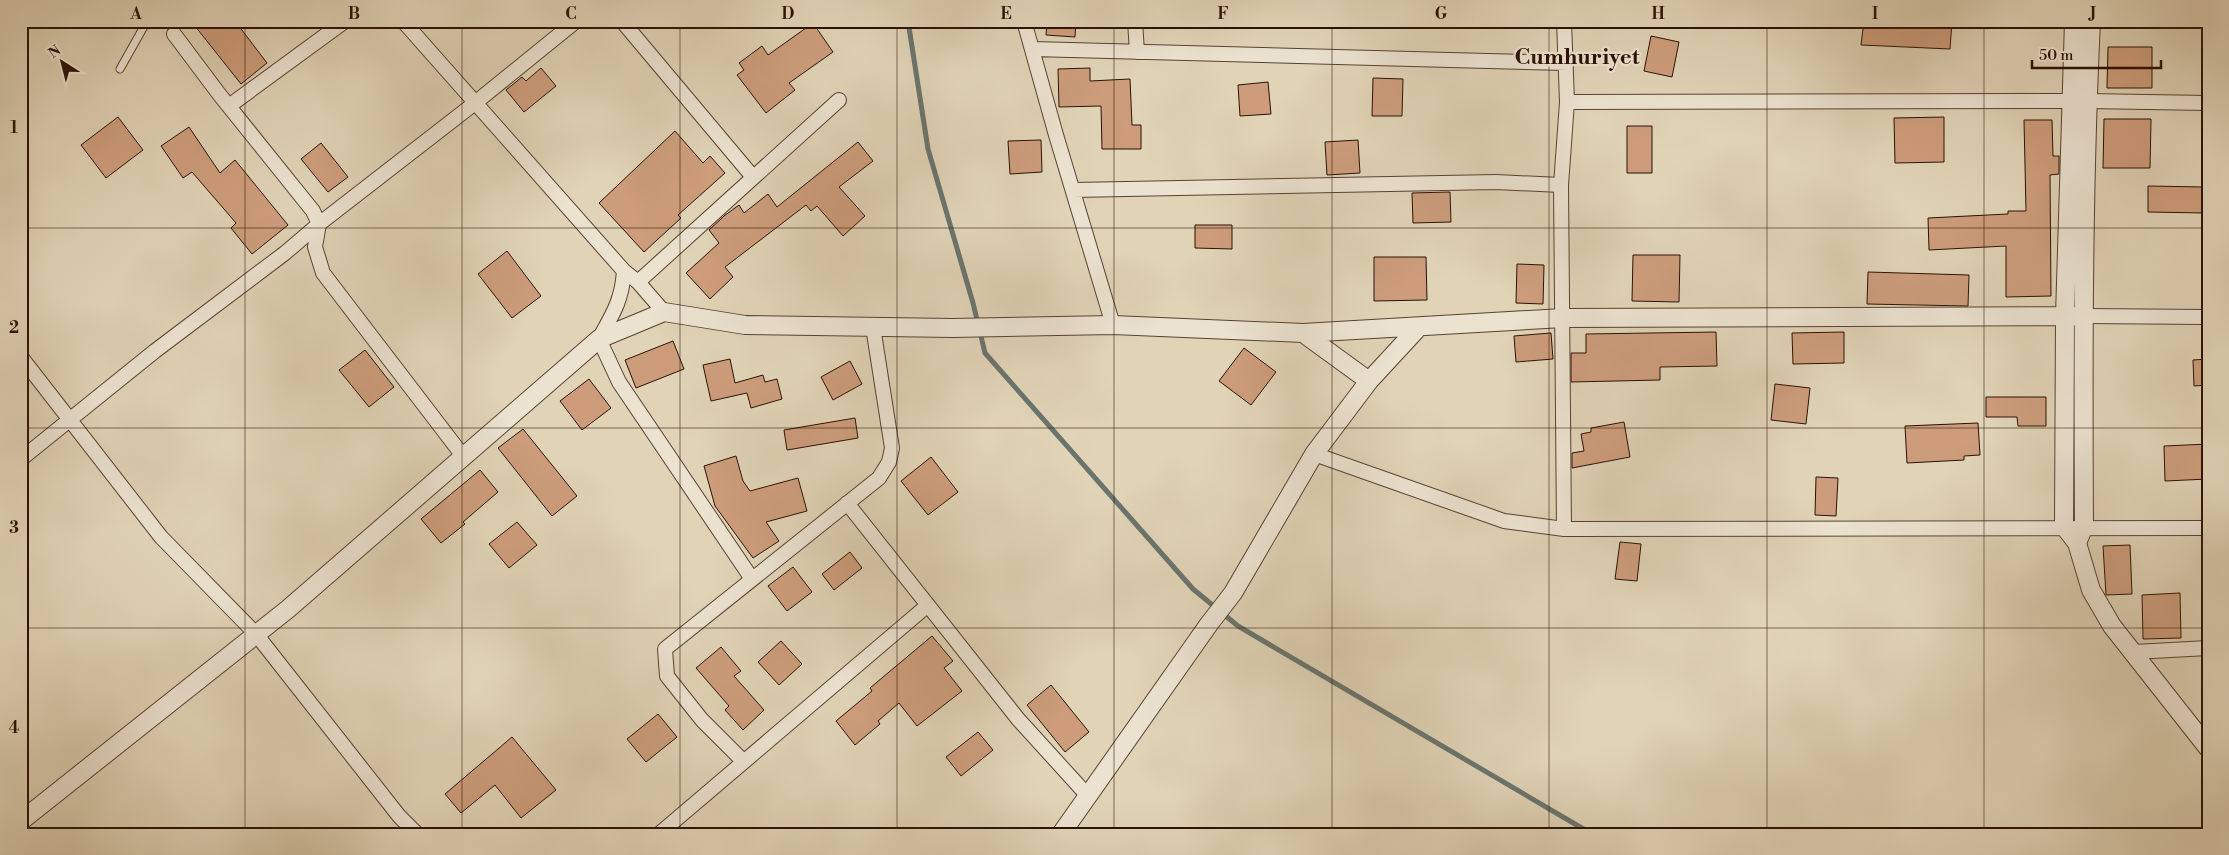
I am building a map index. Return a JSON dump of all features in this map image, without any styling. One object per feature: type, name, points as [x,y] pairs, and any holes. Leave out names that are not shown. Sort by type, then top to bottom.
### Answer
[{"type":"street","points":[[229,106],[345,21]]},
{"type":"street","points":[[403,21],[624,271],[638,282],[664,312]]},
{"type":"street","points":[[21,459],[155,351],[285,253],[576,21]]},
{"type":"street","points":[[622,21],[753,177]]},
{"type":"street","points":[[1024,21],[1113,325]]},
{"type":"street","points":[[1134,21],[1137,52]]},
{"type":"street","points":[[1564,21],[1567,63],[1561,185],[1564,528]]},
{"type":"street","points":[[2074,21],[2079,101],[2083,316],[2084,526],[2077,543]]},
{"type":"street","points":[[2091,21],[2079,101],[2065,316],[2064,526],[2077,543],[2091,590],[2112,626],[2208,748]]},
{"type":"street","points":[[174,34],[313,211],[319,224],[315,247],[323,273],[463,456]]},
{"type":"street","points":[[1032,49],[1567,63]]},
{"type":"street","points":[[638,282],[839,100]]},
{"type":"street","points":[[1566,102],[2079,101],[2208,104]]},
{"type":"street","points":[[1073,190],[1496,182],[1561,185]]},
{"type":"street","points":[[599,339],[615,310],[622,291],[624,271]]},
{"type":"street","points":[[21,822],[256,634],[599,339],[664,312],[746,325],[953,328],[1113,325],[1303,333],[1418,328],[1563,318],[2208,317]]},
{"type":"street","points":[[743,761],[702,720],[667,676],[665,649],[879,478],[889,462],[892,448],[873,327]]},
{"type":"street","points":[[1061,834],[1209,624],[1233,593],[1314,454],[1369,381],[1418,328]]},
{"type":"street","points":[[1303,333],[1369,381]]},
{"type":"street","points":[[599,339],[620,382],[752,579]]},
{"type":"street","points":[[21,357],[162,536],[256,634],[399,816],[417,834]]},
{"type":"street","points":[[1314,454],[1504,521],[1564,528],[2084,526],[2208,528]]},
{"type":"street","points":[[847,503],[1018,719],[1088,796]]},
{"type":"street","points":[[659,834],[928,605]]},
{"type":"street","points":[[2134,652],[2208,648]]},
{"type":"lane","points":[[120,69],[147,21]]},
{"type":"building","points":[[191,21],[235,21],[267,63],[241,84]]},
{"type":"building","points":[[1047,21],[1076,21],[1075,37],[1046,35]]},
{"type":"building","points":[[1864,21],[1952,21],[1950,49],[1861,45]]},
{"type":"building","points":[[813,23],[833,52],[789,83],[795,90],[766,113],[737,75],[744,70],[739,63],[762,46],[768,55]]},
{"type":"building","points":[[1651,36],[1679,42],[1672,77],[1644,71]]},
{"type":"building","points":[[2108,47],[2152,47],[2152,88],[2107,88]]},
{"type":"building","points":[[541,68],[556,86],[524,112],[506,90],[522,77],[526,81]]},
{"type":"building","points":[[1090,68],[1090,81],[1130,79],[1132,125],[1141,125],[1141,149],[1102,149],[1101,106],[1059,107],[1058,69]]},
{"type":"building","points":[[1373,78],[1403,79],[1402,116],[1372,116]]},
{"type":"building","points":[[1268,82],[1271,114],[1240,116],[1238,85]]},
{"type":"building","points":[[118,117],[143,150],[106,178],[81,145]]},
{"type":"building","points":[[1944,117],[1944,162],[1895,163],[1894,118]]},
{"type":"building","points":[[2104,119],[2151,119],[2150,168],[2103,168]]},
{"type":"building","points":[[2024,120],[2052,120],[2053,156],[2059,156],[2059,174],[2050,175],[2051,296],[2006,297],[2006,246],[1929,250],[1928,218],[2008,214],[2008,211],[2026,211]]},
{"type":"building","points":[[1627,126],[1652,126],[1652,173],[1627,173]]},
{"type":"building","points":[[189,127],[220,173],[235,160],[288,225],[252,254],[231,228],[236,223],[192,172],[183,178],[161,146]]},
{"type":"building","points":[[675,131],[703,163],[710,156],[725,173],[678,215],[681,218],[644,252],[599,203]]},
{"type":"building","points":[[1041,140],[1042,172],[1010,174],[1008,141]]},
{"type":"building","points":[[1358,140],[1360,173],[1327,175],[1325,142]]},
{"type":"building","points":[[858,142],[873,161],[839,187],[865,216],[843,236],[817,206],[811,211],[806,205],[725,267],[733,277],[710,299],[686,273],[719,243],[709,230],[724,216],[739,205],[744,213],[768,194],[777,207]]},
{"type":"building","points":[[321,143],[348,177],[328,192],[301,159]]},
{"type":"building","points":[[2148,186],[2204,187],[2203,213],[2148,212]]},
{"type":"building","points":[[1450,192],[1451,222],[1413,223],[1412,193]]},
{"type":"building","points":[[1195,225],[1232,225],[1232,249],[1195,248]]},
{"type":"building","points":[[507,251],[541,296],[512,318],[478,274]]},
{"type":"building","points":[[1633,255],[1680,255],[1679,302],[1632,301]]},
{"type":"building","points":[[1374,257],[1426,257],[1427,300],[1374,301]]},
{"type":"building","points":[[1517,264],[1544,265],[1543,304],[1516,303]]},
{"type":"building","points":[[1868,272],[1969,275],[1968,306],[1867,304]]},
{"type":"building","points":[[1716,332],[1717,366],[1660,367],[1660,380],[1571,382],[1571,353],[1586,353],[1586,334]]},
{"type":"building","points":[[1844,332],[1844,363],[1793,364],[1792,333]]},
{"type":"building","points":[[1551,333],[1553,359],[1516,362],[1514,336]]},
{"type":"building","points":[[673,341],[684,369],[636,388],[625,360]]},
{"type":"building","points":[[1244,348],[1276,372],[1251,405],[1219,381]]},
{"type":"building","points":[[365,350],[394,387],[369,407],[339,370]]},
{"type":"building","points":[[730,359],[735,383],[763,375],[765,382],[777,379],[782,399],[751,408],[747,393],[711,401],[703,365]]},
{"type":"building","points":[[2208,359],[2208,385],[2194,386],[2193,360]]},
{"type":"building","points":[[850,361],[862,384],[833,400],[821,377]]},
{"type":"building","points":[[589,379],[611,408],[582,430],[560,401]]},
{"type":"building","points":[[1775,384],[1810,388],[1806,424],[1771,420]]},
{"type":"building","points":[[1986,397],[2046,397],[2046,426],[2018,426],[2017,417],[1986,417]]},
{"type":"building","points":[[855,418],[858,438],[787,450],[784,430]]},
{"type":"building","points":[[1624,422],[1630,457],[1572,468],[1572,453],[1584,451],[1581,434],[1591,432],[1591,428]]},
{"type":"building","points":[[1978,423],[1980,455],[1964,456],[1964,460],[1907,463],[1905,426]]},
{"type":"building","points":[[523,429],[577,496],[552,516],[498,448]]},
{"type":"building","points":[[2208,444],[2208,479],[2165,481],[2164,446]]},
{"type":"building","points":[[736,456],[743,481],[750,491],[798,478],[807,511],[766,522],[779,541],[753,558],[715,506],[704,466]]},
{"type":"building","points":[[931,457],[958,492],[928,515],[901,481]]},
{"type":"building","points":[[480,470],[498,492],[463,522],[465,524],[441,543],[421,519]]},
{"type":"building","points":[[1816,477],[1838,478],[1836,516],[1815,515]]},
{"type":"building","points":[[517,522],[537,545],[509,568],[489,544]]},
{"type":"building","points":[[1620,542],[1641,544],[1637,581],[1615,579]]},
{"type":"building","points":[[2130,545],[2132,594],[2106,595],[2103,546]]},
{"type":"building","points":[[850,552],[862,568],[834,590],[822,574]]},
{"type":"building","points":[[793,567],[812,592],[787,611],[768,586]]},
{"type":"building","points":[[2180,593],[2181,638],[2143,639],[2142,595]]},
{"type":"building","points":[[932,636],[953,661],[944,668],[962,691],[917,726],[899,703],[878,721],[880,724],[855,745],[836,721],[872,691],[870,688]]},
{"type":"building","points":[[781,641],[802,664],[779,685],[758,662]]},
{"type":"building","points":[[721,647],[741,671],[734,676],[764,710],[743,730],[725,710],[729,706],[696,668]]},
{"type":"building","points":[[1051,685],[1089,732],[1065,752],[1027,705]]},
{"type":"building","points":[[658,714],[677,737],[646,762],[627,739]]},
{"type":"building","points":[[978,732],[993,750],[961,776],[946,757]]},
{"type":"building","points":[[512,737],[556,790],[521,818],[495,785],[461,813],[445,794]]},
{"type":"waterway","points":[[908,21],[928,149],[973,303],[985,353],[1193,589],[1238,626],[1592,834]]},
{"type":"district","name":"Cumhuriyet","points":[[1577,57]]}]
